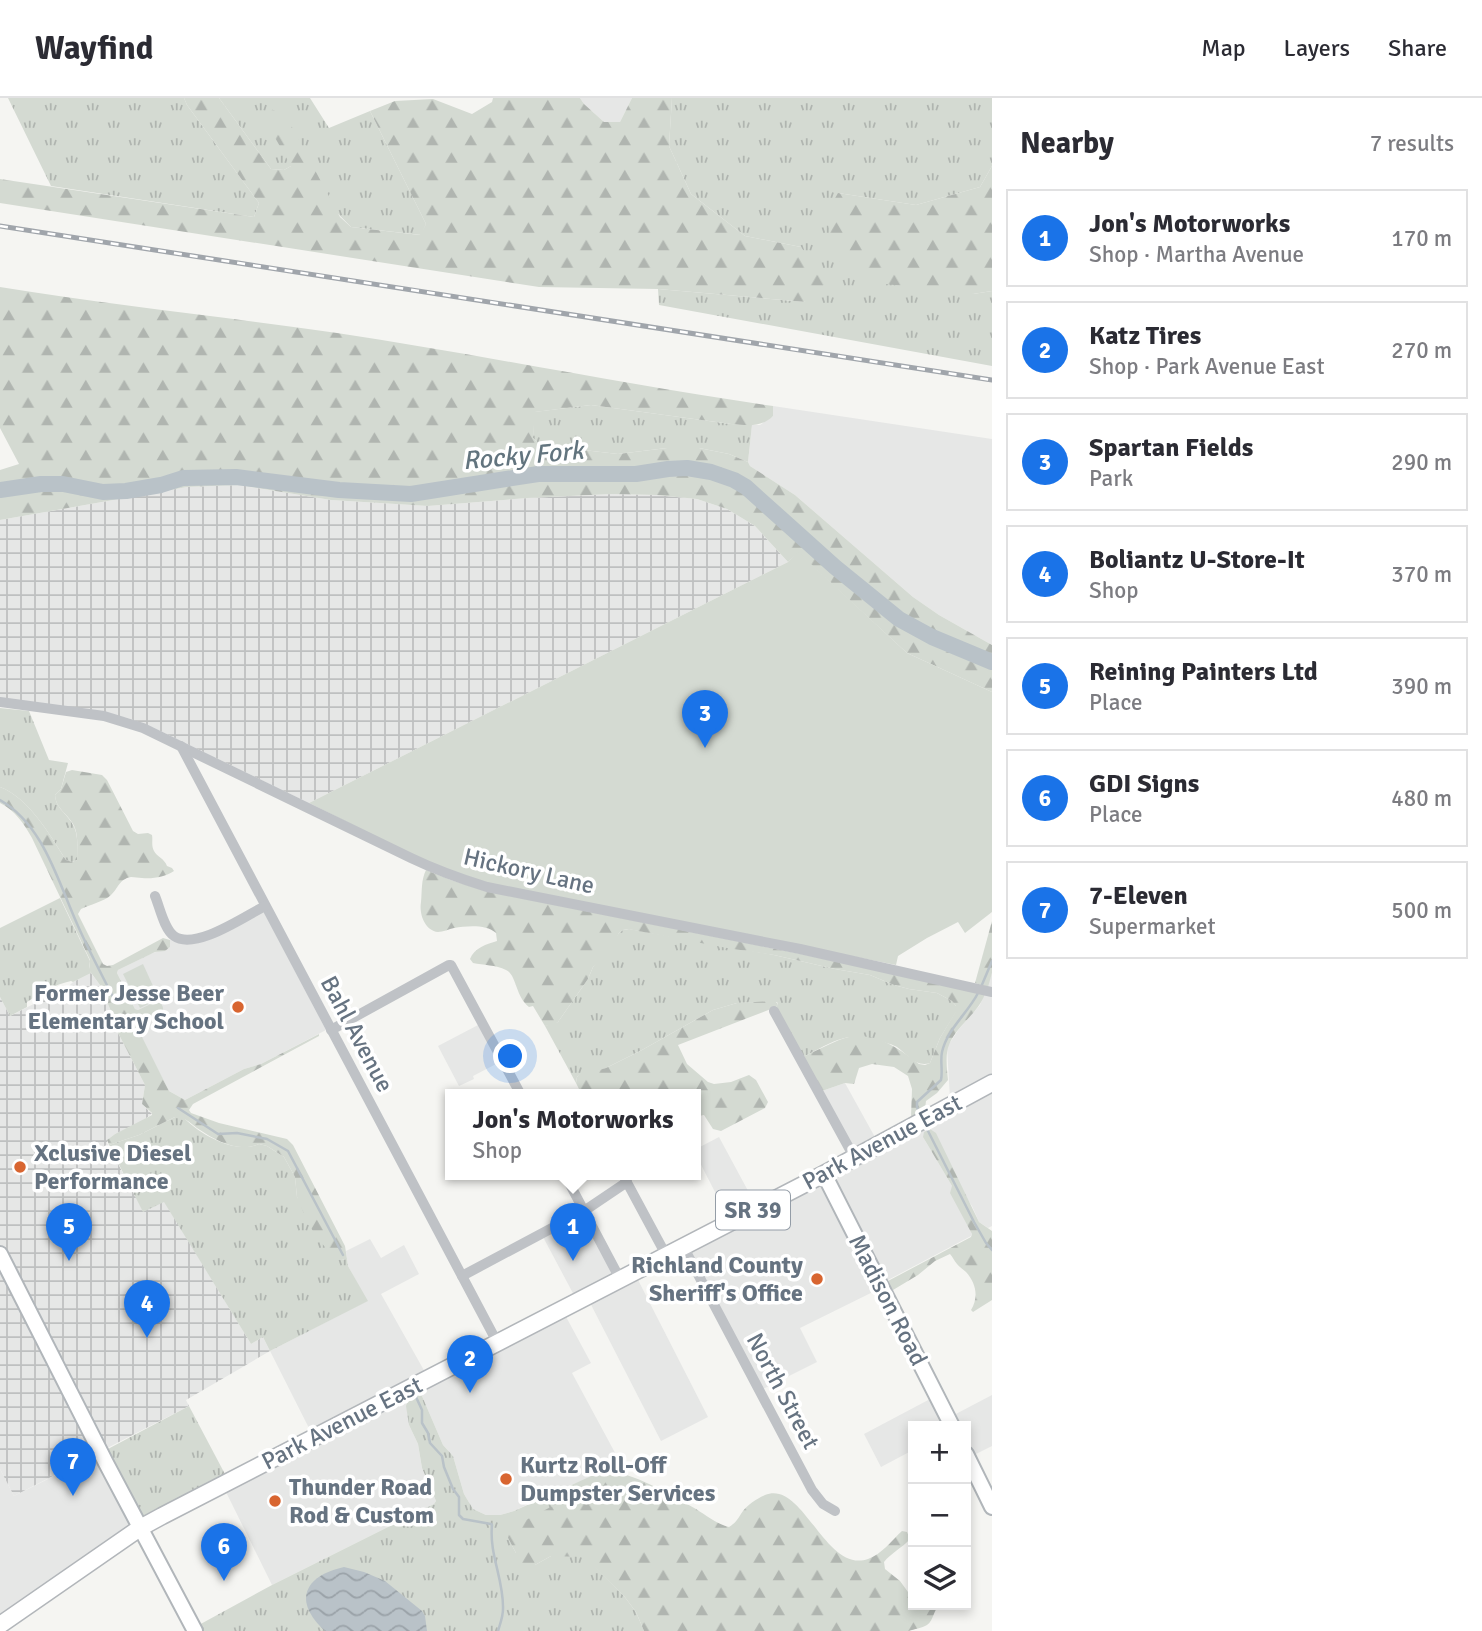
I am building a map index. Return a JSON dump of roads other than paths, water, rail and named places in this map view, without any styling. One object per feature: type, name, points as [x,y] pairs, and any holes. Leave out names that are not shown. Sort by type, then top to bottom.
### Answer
[{"type":"main road","name":"Park Avenue East","points":[[0,1625],[141,1528],[824,1174],[992,1083]]},
{"type":"street","name":"Hickory Lane","points":[[0,702],[49,707],[114,719],[144,728],[411,858],[487,887],[787,946],[989,991]]},
{"type":"street","name":"Bahl Avenue","points":[[180,746],[497,1342]]},
{"type":"street","points":[[155,897],[172,934],[188,941],[206,937],[265,906]]},
{"type":"street","points":[[331,1030],[449,965],[453,967],[518,1089]]},
{"type":"street","points":[[774,1011],[854,1157]]},
{"type":"street","name":"Madison Road","points":[[824,1174],[949,1421]]},
{"type":"street","points":[[568,1180],[620,1279]]},
{"type":"street","points":[[462,1276],[584,1211],[624,1180]]},
{"type":"street","points":[[626,1180],[666,1255]]},
{"type":"street","name":"North Street","points":[[683,1246],[812,1490],[823,1504],[835,1511]]},
{"type":"street","points":[[0,1254],[195,1631]]},
{"type":"street","points":[[971,1464],[992,1507]]},
{"type":"water","points":[[344,1567],[385,1581],[422,1611],[427,1631],[325,1631],[309,1610],[307,1592],[319,1577]]},
{"type":"waterway","name":"Rocky Fork","points":[[0,490],[63,484],[103,492],[126,491],[183,478],[236,477],[339,490],[411,494],[538,474],[636,474],[687,468],[711,472],[746,487],[835,567],[899,619],[932,637],[992,662]]},
{"type":"waterway","points":[[0,800],[15,811],[39,839],[114,999]]},
{"type":"waterway","points":[[981,987],[992,961]]},
{"type":"waterway","points":[[920,1115],[917,1102],[941,1080],[941,1055],[945,1044],[978,993]]},
{"type":"waterway","points":[[178,1108],[218,1134],[237,1133],[267,1139],[288,1151],[343,1255]]},
{"type":"waterway","points":[[926,1127],[974,1222],[992,1250]]},
{"type":"waterway","points":[[416,1397],[430,1443],[442,1456],[453,1489],[459,1497],[459,1515],[463,1519],[492,1525],[493,1547],[503,1598],[503,1615],[498,1631]]},
{"type":"railway","points":[[0,226],[992,380]]},
{"type":"place","name":"Spartan Fields","points":[[705,748]]},
{"type":"place","name":"Former Jesse Beer Elementary School","points":[[238,1007]]},
{"type":"place","name":"Xclusive Diesel Performance","points":[[20,1167]]},
{"type":"place","name":"Reining Painters Ltd","points":[[69,1261]]},
{"type":"place","name":"Jon's Motorworks","points":[[573,1261]]},
{"type":"place","name":"Richland County Sheriff's Office","points":[[817,1279]]},
{"type":"place","name":"Boliantz U-Store-It","points":[[147,1338]]},
{"type":"place","name":"Katz Tires","points":[[470,1393]]},
{"type":"place","name":"Kurtz Roll-Off Dumpster Services","points":[[506,1479]]},
{"type":"place","name":"7-Eleven","points":[[73,1496]]},
{"type":"place","name":"Thunder Road Rod & Custom","points":[[275,1501]]},
{"type":"place","name":"GDI Signs","points":[[224,1581]]}]
